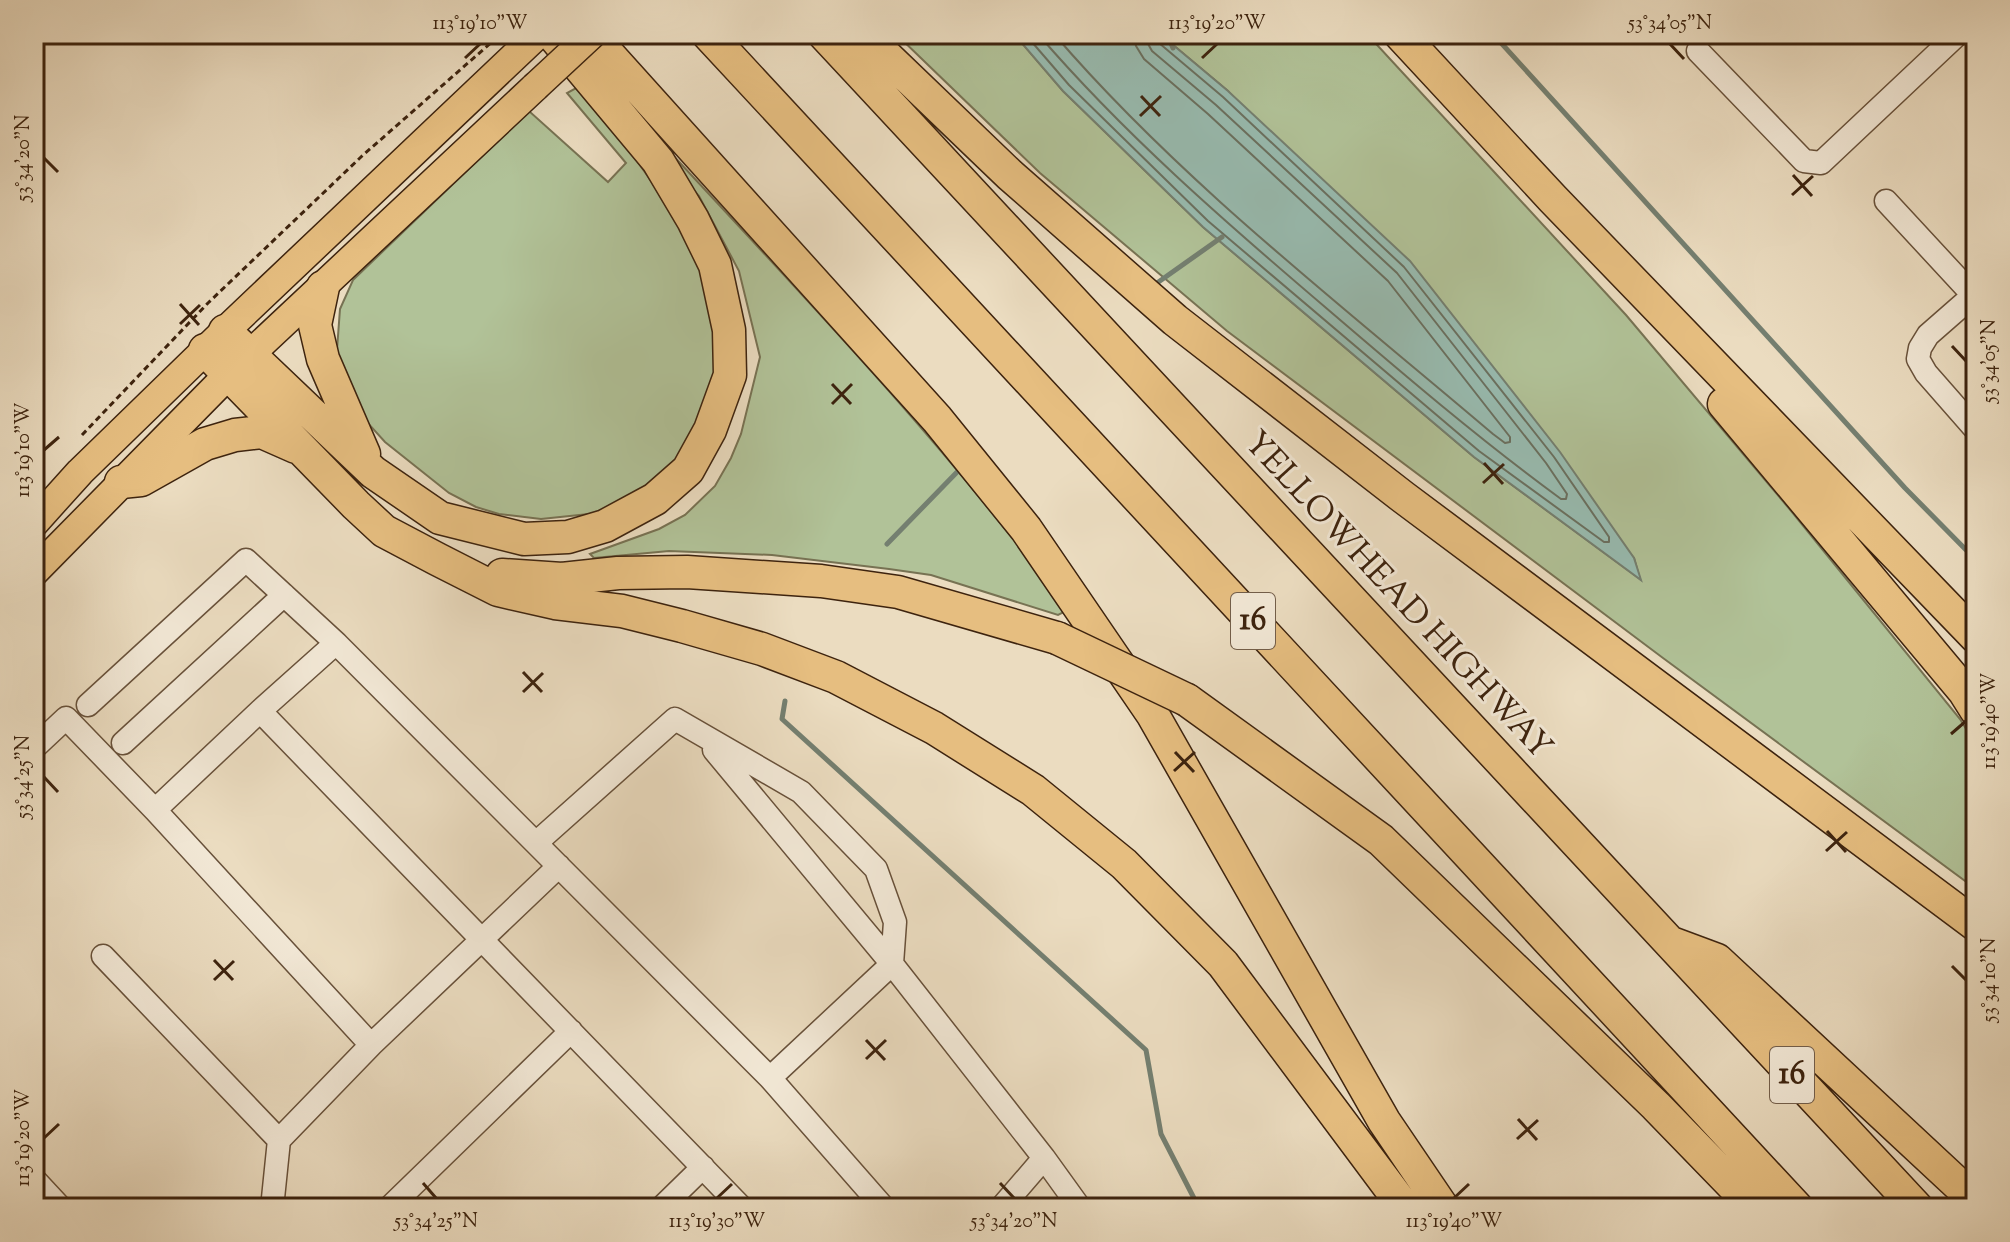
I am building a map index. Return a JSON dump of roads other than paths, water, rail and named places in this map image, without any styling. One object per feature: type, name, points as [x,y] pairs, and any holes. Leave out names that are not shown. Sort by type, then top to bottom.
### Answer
[{"type":"highway","points":[[215,341],[239,365],[373,472],[440,518],[476,529],[524,539],[568,537],[605,526],[655,499],[688,470],[710,430],[730,375],[729,330],[715,265],[658,161],[552,34]]},
{"type":"highway","points":[[591,34],[937,419],[1026,529],[1153,715],[1384,1121],[1443,1208]]},
{"type":"highway","name":"16","points":[[708,34],[1797,1208]]},
{"type":"highway","name":"YELLOWHEAD HIGHWAY","points":[[824,34],[1917,1208]]},
{"type":"highway","points":[[863,34],[1010,175],[1175,320],[1403,497],[1976,925]]},
{"type":"highway","points":[[1400,34],[1553,199],[1976,637]]},
{"type":"highway","points":[[1553,199],[1964,691],[1976,710]]},
{"type":"highway","points":[[323,287],[315,325],[323,359],[373,472]]},
{"type":"highway","points":[[239,365],[304,451],[384,531],[498,590],[555,603],[622,611],[762,649],[836,677],[934,728],[1033,790],[1124,864],[1223,964],[1405,1208]]},
{"type":"highway","points":[[121,482],[141,480],[205,444],[235,435],[262,432],[304,451]]},
{"type":"highway","points":[[437,559],[501,575],[562,579],[618,573],[687,572],[821,581],[898,592],[1057,638],[1187,700],[1381,840],[1656,1106],[1755,1208]]},
{"type":"highway","points":[[1667,942],[1717,960],[1976,1201]]},
{"type":"main road","points":[[34,523],[80,472],[215,341],[503,44],[538,34]]},
{"type":"main road","points":[[34,572],[239,365],[591,34]]},
{"type":"lane","points":[[1698,51],[1804,161],[1821,163],[1950,37]]},
{"type":"lane","points":[[1886,201],[1975,294],[1928,335],[1918,359],[1926,373],[1976,430]]},
{"type":"lane","points":[[88,705],[246,560],[336,643],[770,1078],[884,1208]]},
{"type":"lane","points":[[123,743],[284,595]]},
{"type":"lane","points":[[155,810],[336,643]]},
{"type":"lane","points":[[260,711],[742,1208]]},
{"type":"lane","points":[[34,748],[66,718],[371,1045]]},
{"type":"lane","points":[[536,843],[675,719],[801,792],[876,869],[895,922],[892,964],[770,1078]]},
{"type":"lane","points":[[704,738],[892,964],[1080,1208]]},
{"type":"lane","points":[[272,1208],[279,1140],[371,1045],[559,866]]},
{"type":"lane","points":[[103,956],[279,1140]]},
{"type":"lane","points":[[389,1208],[571,1031]]},
{"type":"lane","points":[[1001,1208],[1044,1158]]},
{"type":"lane","points":[[661,1208],[703,1167]]},
{"type":"lane","points":[[34,1179],[61,1208]]},
{"type":"water","points":[[1014,34],[1160,34],[1228,91],[1410,261],[1560,452],[1634,558],[1641,580],[1474,457],[1203,227],[1063,91]]},
{"type":"waterway","points":[[1167,34],[1173,48]]},
{"type":"waterway","points":[[1493,34],[1905,488],[1976,560]]},
{"type":"waterway","points":[[1157,283],[1222,237]]},
{"type":"waterway","points":[[887,544],[961,468]]},
{"type":"waterway","points":[[785,701],[782,719],[1146,1050],[1161,1134],[1199,1208]]}]
